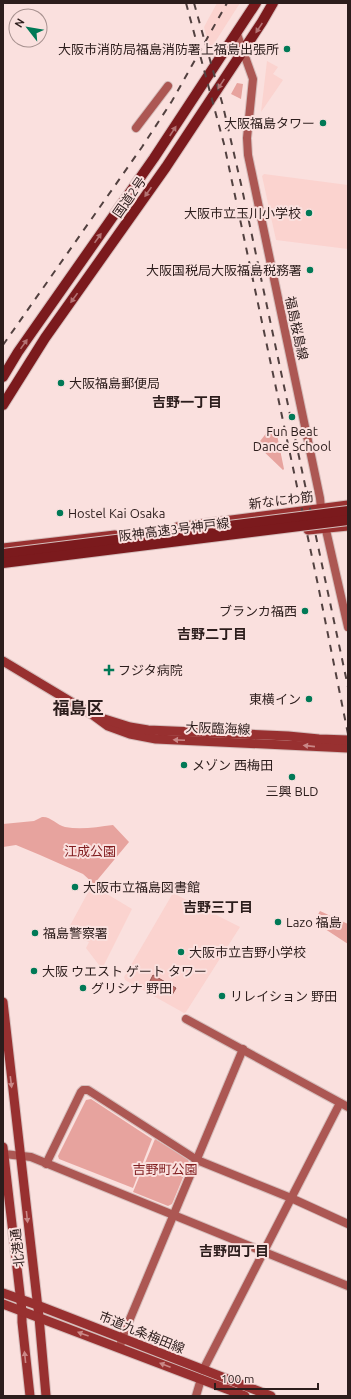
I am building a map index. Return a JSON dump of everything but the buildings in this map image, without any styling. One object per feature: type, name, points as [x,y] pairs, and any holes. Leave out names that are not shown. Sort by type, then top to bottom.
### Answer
[{"type":"highway","name":"国道2号","points":[[3,377],[22,346],[158,153],[256,3]]},
{"type":"highway","name":"国道2号","points":[[3,405],[46,338],[166,167],[243,52],[273,3]]},
{"type":"highway","name":"阪神高速3号神戸線","points":[[3,554],[348,511]]},
{"type":"highway","name":"阪神高速3号神戸線","points":[[3,564],[348,520]]},
{"type":"main road","name":"新なにわ筋","points":[[3,548],[142,532],[348,505]]},
{"type":"main road","points":[[3,564],[348,526]]},
{"type":"main road","name":"大阪臨海線","points":[[3,661],[93,715],[108,726],[148,738],[348,748]]},
{"type":"main road","name":"大阪臨海線","points":[[93,715],[130,727],[148,730],[348,740]]},
{"type":"main road","name":"北港通","points":[[3,1002],[39,1317],[46,1396]]},
{"type":"main road","name":"北港通","points":[[3,1150],[22,1311],[30,1396]]},
{"type":"main road","name":"市道九条梅田線","points":[[3,1293],[37,1304],[122,1338],[202,1374],[245,1396]]},
{"type":"main road","name":"市道九条梅田線","points":[[3,1304],[120,1347],[271,1396]]},
{"type":"street","name":"福島桜島線","points":[[237,34],[253,79],[247,138],[248,155],[321,508],[327,528],[348,627]]},
{"type":"street","points":[[136,128],[168,86]]},
{"type":"street","points":[[186,1019],[348,1107]]},
{"type":"street","points":[[120,1347],[122,1338],[242,1050]]},
{"type":"street","points":[[46,1164],[81,1092],[83,1090],[88,1090],[197,1160],[291,1198],[348,1224]]},
{"type":"street","points":[[196,1396],[202,1374],[340,1103]]},
{"type":"street","points":[[3,1150],[31,1157],[348,1286]]},
{"type":"shaded area","points":[[217,3],[240,3],[210,50],[204,27]]},
{"type":"shaded area","points":[[267,61],[278,67],[273,74],[283,80],[261,112]]},
{"type":"shaded area","name":"大阪市立玉川小学校","points":[[264,174],[348,185],[348,249],[276,240],[262,176]]},
{"type":"shaded area","points":[[92,885],[132,909],[102,969],[86,948],[89,942],[66,933]]},
{"type":"shaded area","name":"大阪市立吉野小学校","points":[[173,893],[240,927],[184,1013],[125,980],[124,977]]},
{"type":"shaded area","points":[[153,975],[176,988],[172,995],[149,983]]},
{"type":"green space","points":[[237,83],[243,84],[241,99],[231,94]]},
{"type":"green space","points":[[268,431],[275,437],[277,435],[283,470],[257,445]]},
{"type":"green space","name":"江成公園","points":[[42,817],[48,818],[62,826],[71,828],[89,828],[113,825],[129,842],[94,884],[83,874],[16,845],[3,847],[3,824],[34,821]]},
{"type":"green space","points":[[320,911],[348,924],[348,944],[322,927],[324,922],[316,918]]},
{"type":"green space","points":[[91,1099],[152,1139],[133,1188],[59,1159],[58,1156],[86,1100]]},
{"type":"green space","name":"吉野町公園","points":[[155,1139],[188,1159],[189,1163],[172,1204],[168,1206],[133,1192]]},
{"type":"railway","points":[[186,3],[224,144],[318,585],[348,734]]},
{"type":"railway","points":[[194,3],[223,106],[241,184],[348,687]]},
{"type":"railway","points":[[3,345],[142,147],[172,101],[227,3]]},
{"type":"place","name":"大阪市消防局福島消防署上福島出張所","points":[[287,49]]},
{"type":"place","name":"大阪福島タワー","points":[[323,123]]},
{"type":"place","name":"大阪市立玉川小学校","points":[[309,213]]},
{"type":"place","name":"大阪国税局大阪福島税務署","points":[[310,270]]},
{"type":"place","name":"大阪福島郵便局","points":[[61,383]]},
{"type":"place","name":"Fun Beat Dance School","points":[[292,417]]},
{"type":"place","name":"Hostel Kai Osaka","points":[[60,513]]},
{"type":"place","name":"ブランカ福西","points":[[305,611]]},
{"type":"place","name":"フジタ病院","points":[[109,670]]},
{"type":"place","name":"東横イン","points":[[309,699]]},
{"type":"place","name":"メゾン 西梅田","points":[[184,765]]},
{"type":"place","name":"三興 BLD","points":[[292,777]]},
{"type":"place","name":"大阪市立福島図書館","points":[[75,887]]},
{"type":"place","name":"Lazo 福島","points":[[278,922]]},
{"type":"place","name":"福島警察署","points":[[35,933]]},
{"type":"place","name":"大阪市立吉野小学校","points":[[181,952]]},
{"type":"place","name":"大阪 ウエスト ゲート タワー","points":[[34,971]]},
{"type":"place","name":"グリシナ 野田","points":[[83,988]]},
{"type":"place","name":"リレイション 野田","points":[[222,996]]},
{"type":"district","name":"吉野一丁目","points":[[187,402]]},
{"type":"district","name":"吉野二丁目","points":[[212,634]]},
{"type":"district","name":"福島区","points":[[78,707]]},
{"type":"district","name":"吉野三丁目","points":[[218,907]]},
{"type":"district","name":"吉野四丁目","points":[[234,1251]]}]
